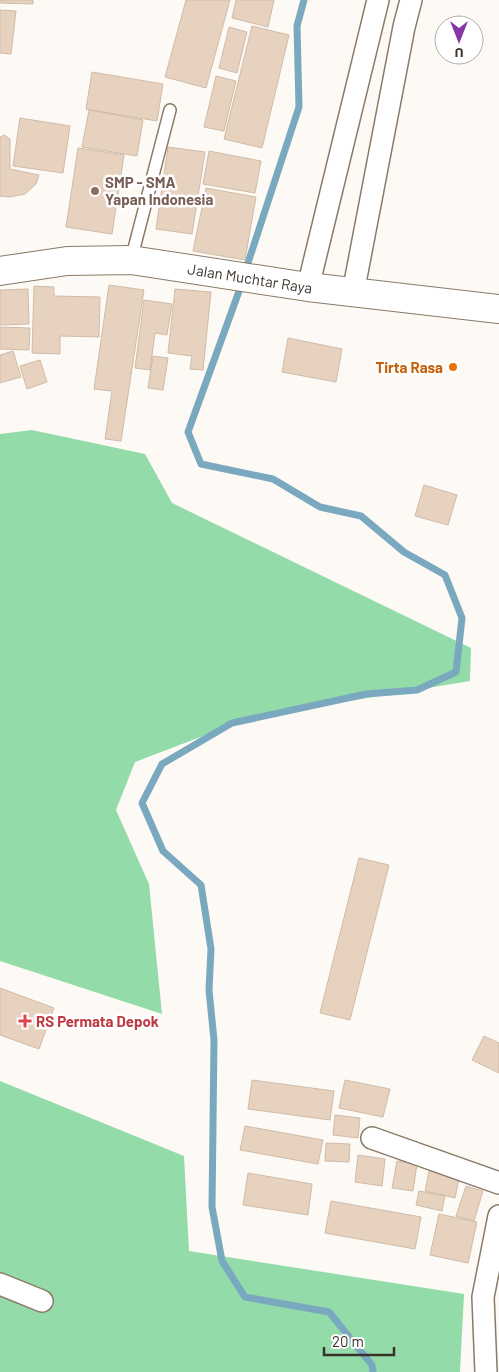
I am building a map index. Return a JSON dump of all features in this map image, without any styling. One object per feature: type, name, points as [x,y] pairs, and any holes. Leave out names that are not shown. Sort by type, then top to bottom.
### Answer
[{"type":"highway","name":"Jalan Muchtar Raya","points":[[0,271],[67,261],[132,260],[308,287],[499,309]]},
{"type":"street","points":[[308,287],[378,0]]},
{"type":"street","points":[[353,293],[404,27],[412,0]]},
{"type":"street","points":[[372,1138],[499,1183]]},
{"type":"street","points":[[486,1372],[484,1297],[499,1216]]},
{"type":"street","points":[[0,1284],[42,1300]]},
{"type":"lane","points":[[132,260],[170,110]]},
{"type":"green space","points":[[32,430],[145,454],[172,503],[471,648],[470,681],[253,717],[135,762],[116,810],[149,884],[162,1014],[0,961],[0,434]]},
{"type":"green space","points":[[0,1081],[184,1156],[189,1251],[464,1294],[460,1372],[0,1372]]},
{"type":"building","points":[[0,0],[33,0],[33,4],[0,3]]},
{"type":"building","points":[[186,0],[230,0],[206,88],[165,77]]},
{"type":"building","points":[[236,0],[274,0],[268,27],[232,18]]},
{"type":"building","points":[[0,10],[16,11],[11,54],[0,53]]},
{"type":"building","points":[[252,26],[289,35],[262,148],[224,139]]},
{"type":"building","points":[[229,27],[247,32],[237,73],[219,68]]},
{"type":"building","points":[[92,72],[163,84],[157,121],[86,109]]},
{"type":"building","points":[[216,76],[236,81],[224,131],[204,127]]},
{"type":"building","points":[[89,110],[143,120],[137,156],[82,147]]},
{"type":"building","points":[[20,118],[70,126],[63,173],[13,166]]},
{"type":"building","points":[[4,135],[10,139],[10,169],[39,175],[36,184],[25,194],[9,197],[0,196],[0,137]]},
{"type":"building","points":[[168,147],[205,152],[192,234],[156,229]]},
{"type":"building","name":"SMP - SMA Yapan Indonesia","points":[[78,148],[124,155],[112,234],[66,227]]},
{"type":"building","points":[[209,151],[261,161],[255,193],[203,184]]},
{"type":"building","points":[[206,188],[256,197],[245,260],[193,251]]},
{"type":"building","points":[[109,285],[144,290],[121,441],[105,439],[112,391],[94,389]]},
{"type":"building","points":[[34,286],[54,287],[54,296],[100,297],[99,337],[60,336],[60,354],[32,353]]},
{"type":"building","points":[[28,289],[29,324],[0,325],[0,290]]},
{"type":"building","points":[[175,289],[211,292],[203,370],[190,369],[192,356],[168,353]]},
{"type":"building","points":[[144,300],[172,304],[167,335],[155,333],[150,370],[135,368]]},
{"type":"building","points":[[0,327],[30,328],[29,350],[0,349]]},
{"type":"building","points":[[288,338],[342,349],[336,382],[282,372]]},
{"type":"building","points":[[13,351],[21,377],[0,383],[0,355]]},
{"type":"building","points":[[153,356],[168,358],[163,390],[148,388]]},
{"type":"building","points":[[40,360],[47,382],[27,389],[20,366]]},
{"type":"building","points":[[424,485],[457,495],[448,525],[415,516]]},
{"type":"building","points":[[359,858],[389,865],[350,1020],[320,1013]]},
{"type":"building","name":"RS Permata Depok","points":[[0,988],[54,1008],[39,1049],[0,1035]]},
{"type":"building","points":[[484,1036],[499,1043],[499,1073],[472,1060]]},
{"type":"building","points":[[252,1080],[334,1091],[330,1120],[248,1109]]},
{"type":"building","points":[[345,1080],[390,1089],[383,1117],[339,1108]]},
{"type":"building","points":[[335,1115],[360,1118],[358,1138],[333,1135]]},
{"type":"building","points":[[245,1126],[323,1140],[318,1164],[240,1150]]},
{"type":"building","points":[[326,1143],[350,1144],[349,1162],[325,1161]]},
{"type":"building","points":[[358,1155],[385,1159],[382,1186],[355,1182]]},
{"type":"building","points":[[397,1161],[417,1164],[413,1191],[392,1188]]},
{"type":"building","points":[[430,1167],[460,1174],[455,1198],[425,1191]]},
{"type":"building","points":[[248,1173],[312,1184],[308,1215],[243,1205]]},
{"type":"building","points":[[466,1186],[483,1191],[474,1221],[456,1216]]},
{"type":"building","points":[[419,1191],[445,1196],[442,1211],[416,1205]]},
{"type":"building","points":[[331,1201],[421,1217],[415,1249],[325,1233]]},
{"type":"building","points":[[439,1214],[477,1222],[468,1263],[430,1255]]},
{"type":"waterway","points":[[245,272],[299,107],[297,26],[304,0]]},
{"type":"waterway","points":[[242,283],[188,432],[201,464],[273,479],[320,507],[361,516],[404,552],[445,575],[462,618],[456,672],[417,690],[366,694],[232,723],[162,764],[142,803],[163,851],[201,885],[211,949],[209,990],[214,1040],[212,1207],[222,1261],[245,1297],[329,1312],[372,1365],[373,1372]]},
{"type":"place","name":"SMP - SMA Yapan Indonesia","points":[[95,191]]},
{"type":"place","name":"Tirta Rasa","points":[[453,367]]},
{"type":"place","name":"RS Permata Depok","points":[[25,1021]]}]
